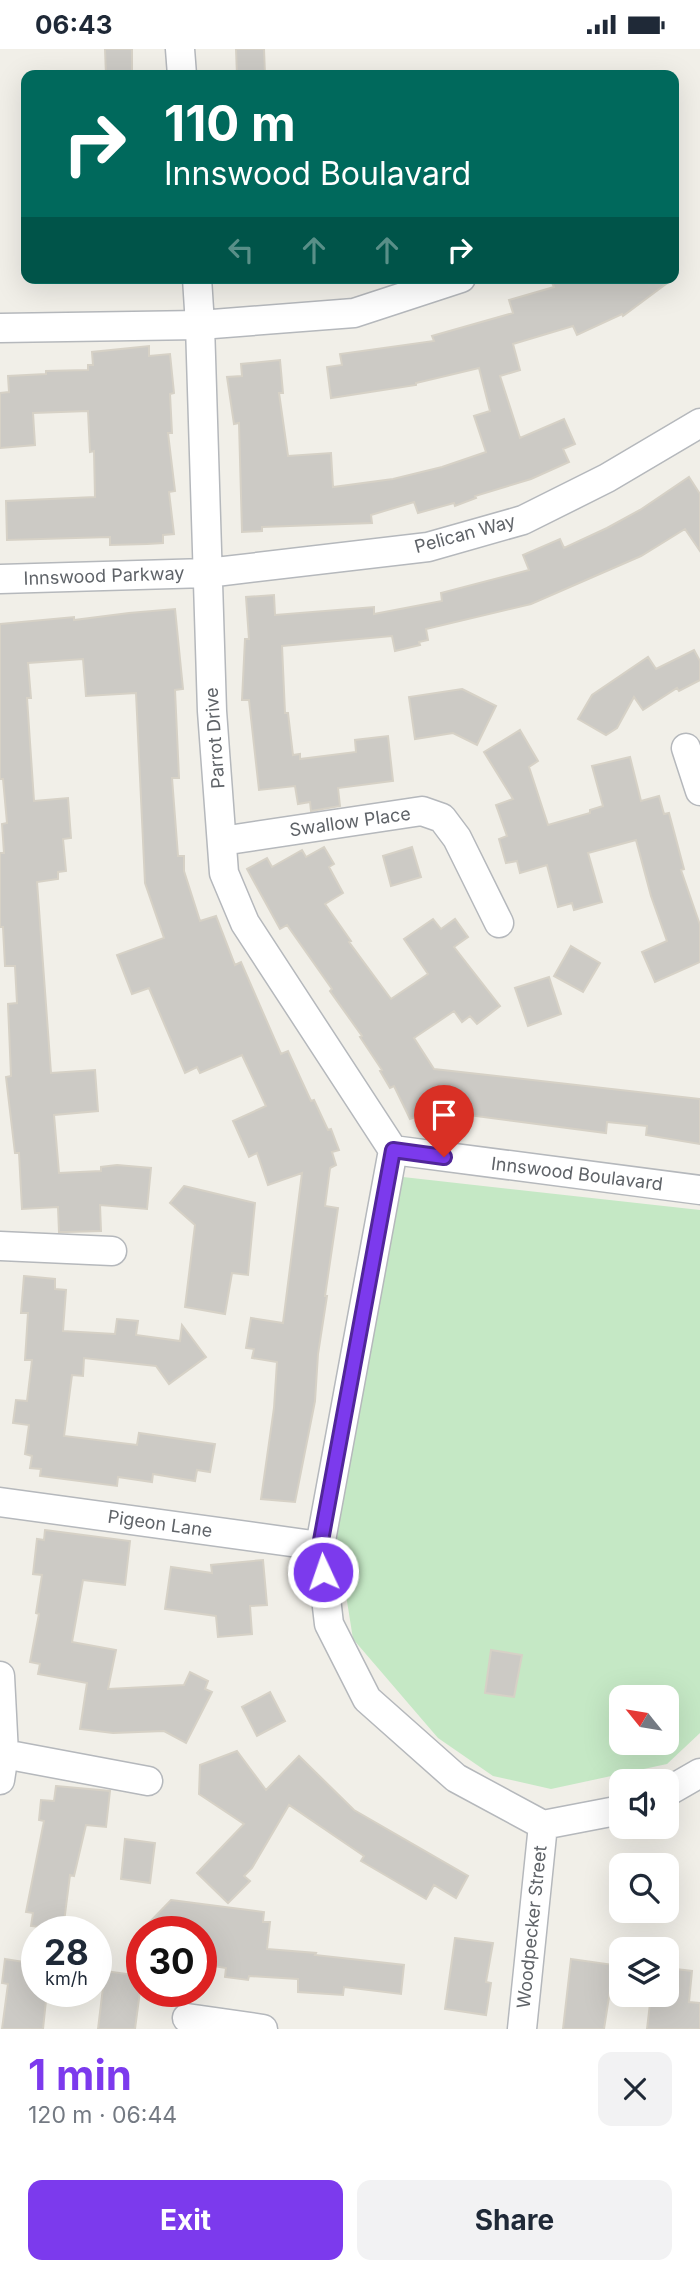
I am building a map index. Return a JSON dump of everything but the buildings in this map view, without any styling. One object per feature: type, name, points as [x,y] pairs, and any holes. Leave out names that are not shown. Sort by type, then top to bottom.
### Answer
[{"type":"street","points":[[180,49],[182,70]]},
{"type":"street","name":"Parrot Drive","points":[[197,284],[212,711],[224,873],[245,923],[393,1150]]},
{"type":"street","points":[[0,328],[200,325],[354,313],[443,284]]},
{"type":"street","name":"Pelican Way","points":[[207,573],[428,547],[523,520],[607,478],[700,423]]},
{"type":"street","name":"Innswood Parkway","points":[[0,579],[207,573]]},
{"type":"street","points":[[687,748],[700,791]]},
{"type":"street","name":"Swallow Place","points":[[222,841],[422,811],[442,818],[457,838],[499,923]]},
{"type":"street","points":[[393,1150],[320,1546],[329,1624],[367,1699],[456,1778],[543,1825],[609,1812]]},
{"type":"street","name":"Innswood Boulavard","points":[[393,1150],[700,1190]]},
{"type":"street","points":[[0,1246],[112,1251]]},
{"type":"street","name":"Pigeon Lane","points":[[0,1502],[320,1546]]},
{"type":"street","points":[[0,1676],[2,1767],[148,1781]]},
{"type":"street","points":[[679,1785],[700,1773]]},
{"type":"street","name":"Woodpecker Street","points":[[522,2029],[543,1825]]},
{"type":"street","points":[[187,2018],[263,2029]]},
{"type":"green space","points":[[394,1176],[700,1210],[700,1733],[679,1753],[679,1685],[609,1685],[609,1755],[677,1755],[667,1764],[644,1769],[609,1769],[609,1776],[551,1789],[493,1776],[438,1738],[353,1639],[337,1538]]},
{"type":"route","points":[[323,1572],[320,1546],[393,1150],[444,1157]]}]
